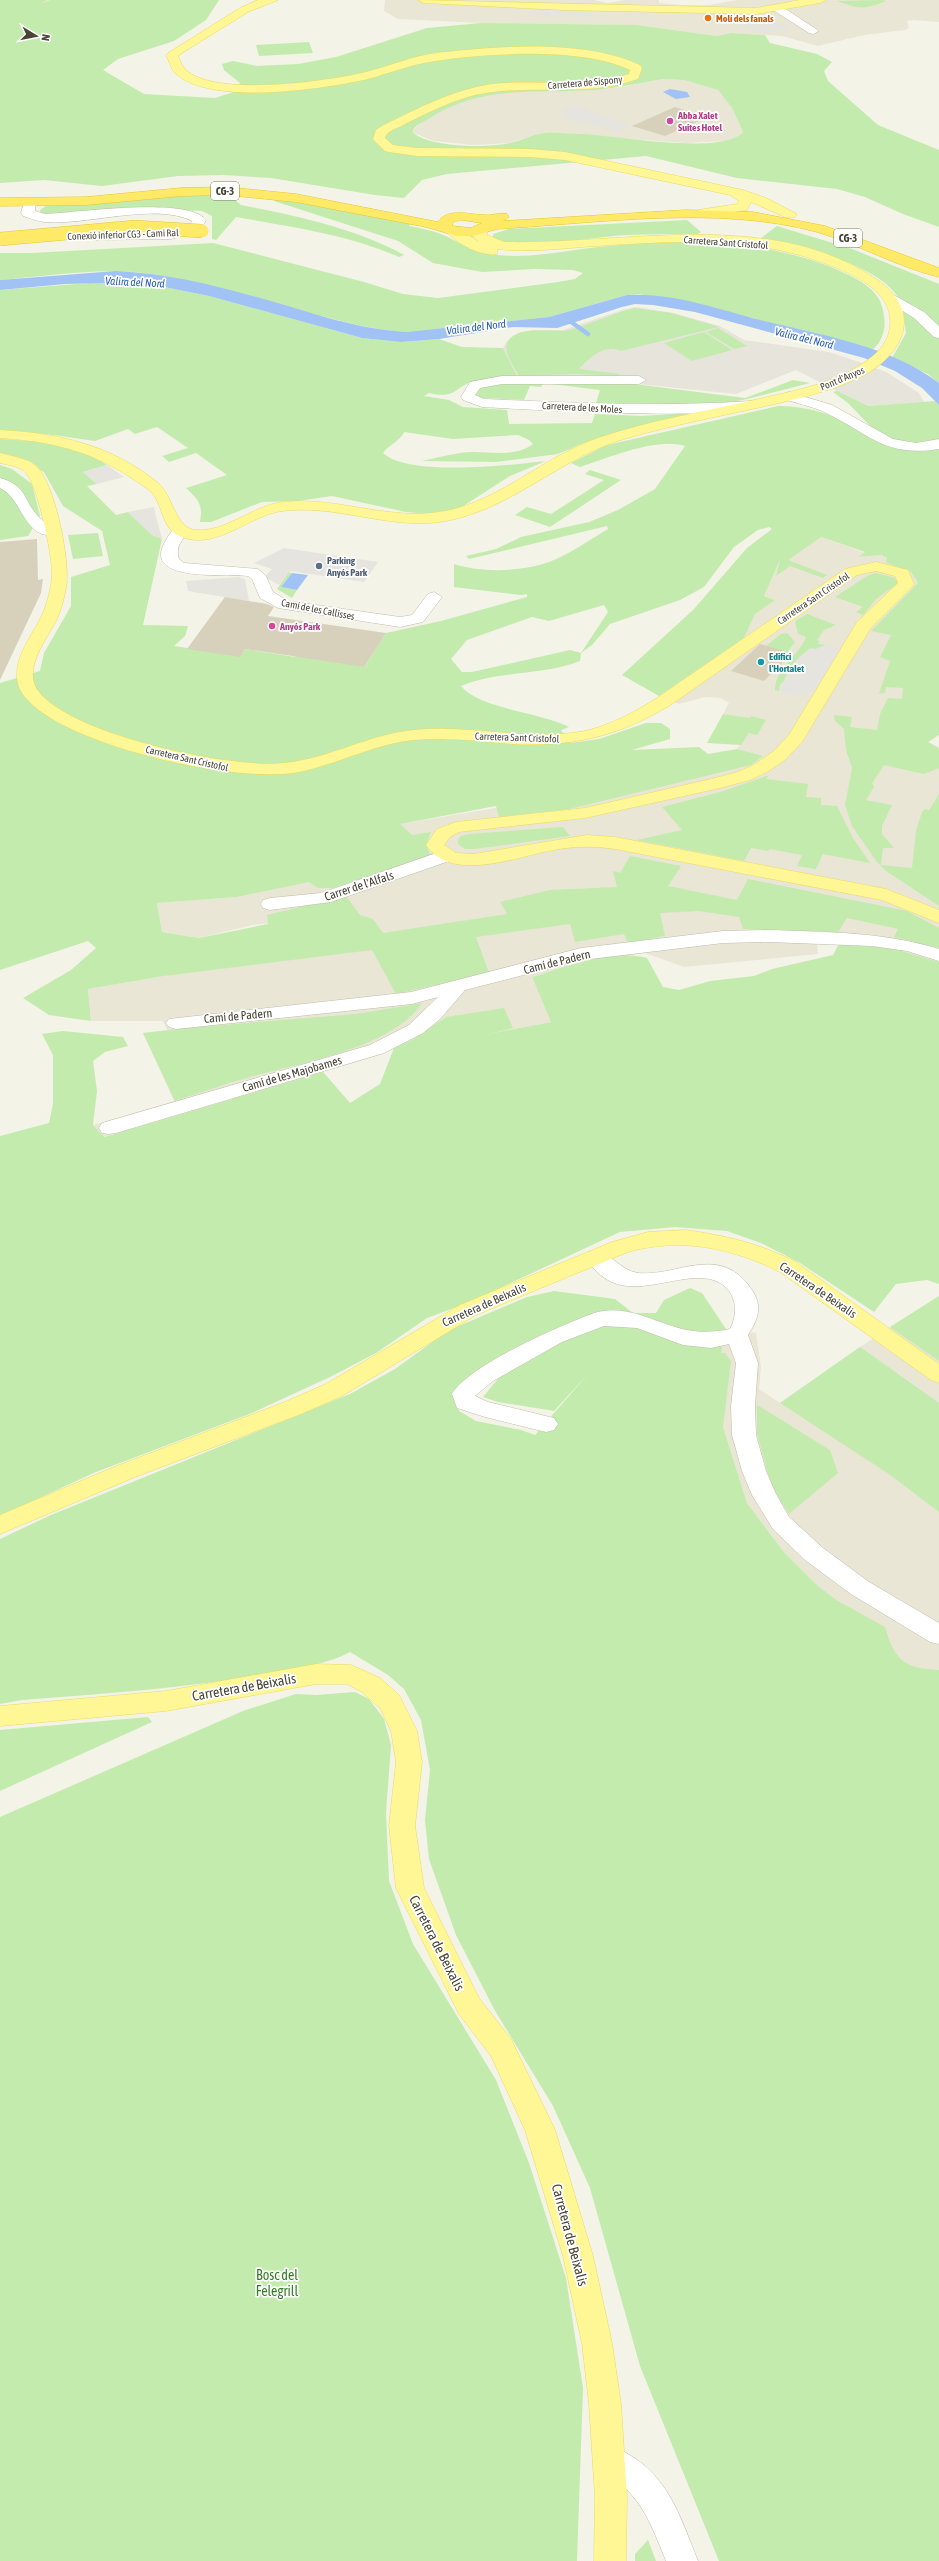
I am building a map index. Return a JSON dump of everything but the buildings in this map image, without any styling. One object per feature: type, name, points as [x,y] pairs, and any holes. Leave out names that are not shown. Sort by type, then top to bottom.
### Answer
[{"type":"highway","name":"CG-3","points":[[2,198],[191,186],[235,185],[292,190],[375,208],[456,217],[470,216],[483,225],[708,210]]},
{"type":"highway","name":"CG-3","points":[[2,198],[30,202],[86,201],[195,191],[242,192],[284,196],[468,233],[483,225],[505,217]]},
{"type":"highway","name":"CG-3","points":[[738,208],[790,214],[847,230],[939,264]]},
{"type":"highway","name":"CG-3","points":[[438,214],[460,213],[505,217],[708,210],[753,216],[807,226],[862,243],[939,273]]},
{"type":"highway","points":[[449,229],[444,222],[456,217]]},
{"type":"highway","points":[[0,239],[135,227],[202,231]]},
{"type":"main road","name":"Carretera de Sispony","points":[[272,0],[240,10],[219,27],[182,45],[172,55],[172,64],[179,73],[196,81],[215,86],[254,89],[329,83],[434,58],[471,54],[555,52],[618,61],[636,68],[634,76],[606,83],[506,87],[474,91],[386,129],[380,133],[379,139],[389,148],[417,152],[530,153],[565,156],[725,190]]},
{"type":"main road","points":[[424,0],[562,7],[756,11],[820,0]]},
{"type":"main road","points":[[725,190],[762,201],[790,214]]},
{"type":"main road","points":[[708,210],[724,206],[732,202],[732,194],[725,190]]},
{"type":"main road","points":[[708,210],[738,208],[746,202],[738,193]]},
{"type":"main road","name":"Carretera Sant Cristofol","points":[[483,225],[480,236],[483,239],[493,244],[508,246],[626,240],[725,240],[788,248],[812,254],[855,272],[871,281],[890,297],[898,314]]},
{"type":"main road","name":"Carretera Sant Cristofol","points":[[449,229],[474,245],[503,252],[626,240]]},
{"type":"main road","name":"Pont d'Anyos","points":[[795,395],[835,383],[872,364],[891,345],[897,329],[898,314]]},
{"type":"main road","points":[[0,434],[69,441],[96,450],[119,463],[155,488],[162,495],[181,531],[191,534],[214,532],[258,512],[297,505],[318,504],[420,518],[455,514],[474,508],[606,439],[795,395]]},
{"type":"main road","name":"Carretera Sant Cristofol","points":[[0,458],[24,465],[36,475],[41,483],[60,572],[53,610],[26,664],[24,678],[31,695],[70,722],[99,734],[131,745],[229,768],[282,769],[303,766],[411,735],[436,734],[557,739],[598,733],[640,716],[663,702],[851,572],[869,566],[881,566],[894,569],[902,573],[906,584],[863,626],[796,738],[780,755],[761,768],[744,776],[714,784],[585,814],[456,827],[444,831],[438,836],[435,845],[445,856]]},
{"type":"main road","points":[[445,856],[465,860],[481,859],[587,840],[615,842],[886,895],[917,906],[939,917]]},
{"type":"main road","name":"Carretera de Beixalis","points":[[0,1525],[127,1471],[293,1408],[334,1390],[468,1310],[620,1246],[666,1237],[732,1244],[762,1254],[788,1267],[939,1375]]},
{"type":"main road","name":"Carretera de Beixalis","points":[[0,1716],[166,1701],[316,1674],[351,1675],[371,1684],[390,1702],[404,1731],[409,1762],[402,1826],[410,1888],[469,2006],[501,2048],[540,2130],[578,2256],[597,2343],[609,2460],[610,2561]]},
{"type":"street","points":[[777,8],[813,31]]},
{"type":"street","name":"Conexió inferior CG3 - Cami Ral","points":[[0,239],[171,235],[183,233],[198,225],[196,216],[179,213],[121,212],[38,218],[28,213],[30,202]]},
{"type":"street","points":[[890,297],[919,315],[939,334]]},
{"type":"street","name":"Carretera de les Moles","points":[[639,380],[518,379],[481,383],[472,388],[468,397],[482,403],[640,410],[710,408],[756,404]]},
{"type":"street","points":[[795,395],[827,408],[888,442],[916,448],[939,444]]},
{"type":"street","points":[[0,483],[12,488],[30,516],[42,529],[52,531]]},
{"type":"street","name":"Camí de les Callisses","points":[[181,531],[173,539],[170,547],[169,556],[174,563],[185,569],[202,571],[226,569],[253,572],[260,577],[265,594],[269,598],[284,605],[400,622],[417,618],[434,596]]},
{"type":"street","name":"Carrer de l'Alfals","points":[[270,904],[331,896],[445,856]]},
{"type":"street","name":"Camí de Padern","points":[[176,1023],[220,1016],[371,1004],[412,998],[581,954],[723,936],[769,936],[872,940],[910,946],[939,955]]},
{"type":"street","name":"Camí de les Majobames","points":[[109,1128],[181,1108],[272,1078],[371,1052],[403,1036],[432,1015],[457,987]]},
{"type":"street","points":[[546,1424],[520,1415],[479,1409],[465,1402],[463,1394],[485,1376],[554,1337],[602,1318],[640,1321],[683,1338],[710,1340],[737,1335],[745,1323],[748,1310],[745,1296],[737,1286],[722,1276],[706,1271],[686,1271],[654,1280],[626,1278],[610,1271],[596,1257]]},
{"type":"street","points":[[737,1335],[748,1363],[743,1406],[744,1435],[754,1471],[764,1496],[782,1523],[814,1554],[860,1588],[939,1635]]},
{"type":"street","points":[[609,2460],[634,2475],[659,2505],[682,2561]]},
{"type":"shaded area","points":[[385,0],[594,0],[608,3],[625,0],[659,0],[659,3],[709,5],[738,0],[939,0],[939,22],[912,20],[907,21],[909,28],[905,30],[864,35],[818,46],[782,36],[730,33],[717,36],[637,25],[481,23],[398,19],[384,11]]},
{"type":"shaded area","points":[[533,9],[589,10],[592,17],[525,16]]},
{"type":"shaded area","points":[[781,22],[789,28],[765,34],[742,26],[752,23],[759,25]]},
{"type":"shaded area","points":[[663,79],[684,80],[718,90],[732,108],[743,132],[733,140],[686,143],[544,133],[509,143],[474,145],[434,141],[411,132],[422,122],[439,112],[462,101],[490,93],[617,88]]},
{"type":"shaded area","points":[[585,107],[588,111],[628,124],[619,131],[565,119],[563,108]]},
{"type":"shaded area","points":[[636,307],[673,313],[720,326],[744,340],[829,352],[886,372],[919,393],[924,402],[866,406],[796,370],[736,394],[618,382],[520,383],[503,348],[506,342],[518,333],[532,330],[563,330],[622,310]]},
{"type":"shaded area","points":[[107,465],[124,477],[97,484],[83,472]]},
{"type":"shaded area","points":[[154,507],[162,539],[152,535],[128,512]]},
{"type":"shaded area","points":[[810,533],[865,553],[860,557],[882,555],[887,558],[886,563],[911,572],[918,583],[896,660],[935,738],[928,742],[939,748],[939,794],[929,810],[912,868],[881,866],[939,905],[939,962],[892,948],[817,944],[818,954],[684,967],[645,953],[591,961],[532,977],[551,1022],[468,1038],[446,1017],[412,1040],[380,1055],[323,1072],[350,1103],[227,1099],[103,1137],[93,1125],[174,1101],[143,1033],[167,1030],[163,1021],[91,1021],[88,989],[164,976],[335,917],[252,925],[199,938],[162,932],[157,903],[237,897],[312,881],[400,824],[751,765],[762,757],[737,749],[749,733],[757,734],[765,721],[723,714],[729,703],[721,698],[705,697],[679,704],[659,696],[744,638],[754,614],[775,600],[764,596],[782,556]]},
{"type":"shaded area","name":"Parking Anyós Park","points":[[284,548],[378,562],[364,582],[290,571],[279,585],[265,577],[272,569],[254,563]]},
{"type":"shaded area","points":[[239,577],[245,579],[249,601],[188,591],[186,581]]},
{"type":"shaded area","points":[[825,645],[840,648],[819,688],[798,697],[779,691],[792,664],[810,648],[816,649]]},
{"type":"shaded area","points":[[939,1296],[939,1766],[838,1601],[818,1586],[783,1551],[747,1503],[723,1427],[665,1432],[657,1398],[669,1358],[721,1353],[726,1329],[756,1333],[761,1367],[759,1389],[780,1403],[860,1347]]},
{"type":"green space","points":[[0,0],[48,0],[39,4],[50,0],[219,0],[206,20],[174,41],[118,59],[103,70],[144,94],[215,98],[237,91],[240,83],[224,70],[222,64],[233,61],[257,66],[298,64],[336,57],[427,28],[481,23],[637,25],[717,36],[730,33],[765,35],[770,43],[817,54],[832,62],[824,71],[828,81],[878,125],[939,150],[939,227],[903,214],[865,197],[837,189],[737,178],[646,156],[447,174],[422,180],[404,198],[375,195],[271,178],[223,175],[178,176],[102,186],[44,180],[0,183]],"holes":[[[663,79],[684,80],[718,90],[732,108],[743,132],[732,139],[714,143],[666,142],[596,135],[550,133],[536,135],[510,143],[488,146],[445,144],[420,137],[412,132],[419,124],[448,108],[469,100],[489,95],[594,90]]]},
{"type":"green space","points":[[837,1],[886,1],[867,7],[851,6]]},
{"type":"green space","points":[[309,42],[313,53],[259,56],[256,45]]},
{"type":"green space","points":[[206,194],[229,195],[241,205],[345,230],[366,237],[404,255],[399,257],[359,242],[319,232],[236,217],[216,240],[212,239],[212,216],[202,211],[122,208],[49,215],[41,214],[40,210],[46,206]]},
{"type":"green space","points":[[274,201],[309,204],[410,223],[409,226],[441,234],[475,250],[497,255],[538,255],[636,243],[664,242],[721,243],[777,251],[805,258],[831,267],[851,276],[865,285],[880,301],[884,315],[883,334],[881,340],[872,350],[713,308],[639,294],[627,295],[549,317],[406,332],[359,325],[216,288],[138,272],[119,271],[79,273],[0,280],[0,253],[32,253],[213,243],[364,282],[403,294],[438,298],[558,282],[575,279],[583,273],[573,270],[534,269],[482,272],[433,263],[398,241]]},
{"type":"green space","points":[[687,220],[701,232],[698,234],[627,235],[519,244],[504,242],[493,238],[493,234],[509,229]]},
{"type":"green space","points":[[777,226],[852,249],[939,284],[939,383],[928,374],[892,358],[906,333],[903,309],[900,300],[887,285],[873,275],[836,258],[761,238]]},
{"type":"green space","points":[[139,282],[209,296],[362,338],[401,342],[439,339],[462,347],[503,348],[517,376],[479,380],[464,385],[456,391],[446,395],[429,393],[424,396],[449,400],[463,407],[507,410],[509,424],[592,423],[595,414],[641,416],[705,412],[627,429],[581,444],[558,454],[496,462],[422,461],[452,454],[478,452],[502,453],[518,451],[533,444],[529,440],[518,435],[453,439],[404,432],[401,437],[383,453],[396,460],[414,465],[461,468],[546,461],[510,476],[457,510],[429,514],[406,512],[332,496],[298,501],[262,502],[211,522],[200,522],[201,511],[199,503],[186,488],[227,475],[196,453],[169,462],[162,456],[188,448],[157,427],[135,434],[128,429],[95,441],[46,434],[0,431],[0,290],[89,283]]},
{"type":"green space","points":[[635,308],[672,313],[719,327],[621,351],[615,349],[603,350],[593,356],[579,369],[620,374],[619,376],[573,374],[519,376],[508,355],[506,347],[507,343],[517,334],[540,330],[569,330]]},
{"type":"green space","points":[[718,328],[747,346],[734,349],[706,332]]},
{"type":"green space","points":[[704,332],[732,350],[692,361],[664,343]]},
{"type":"green space","points":[[793,380],[810,383],[743,400],[717,404],[596,403],[600,390],[543,383],[541,387],[530,386],[524,400],[482,398],[474,395],[482,386],[493,384],[519,382],[618,382],[745,398]]},
{"type":"green space","points":[[837,391],[868,406],[935,401],[939,405],[939,735],[928,742],[939,748],[939,768],[924,774],[884,765],[872,783],[874,787],[866,800],[892,805],[882,826],[882,834],[894,848],[883,848],[881,865],[912,868],[916,831],[922,812],[925,809],[929,810],[939,794],[939,906],[886,871],[877,862],[852,826],[845,805],[852,768],[846,750],[844,729],[835,721],[834,715],[852,717],[850,727],[877,730],[880,714],[888,698],[902,699],[903,688],[886,687],[885,693],[879,694],[890,661],[880,657],[891,635],[871,631],[918,583],[911,572],[886,563],[887,558],[882,555],[859,557],[865,552],[821,537],[788,560],[827,575],[823,578],[790,566],[776,576],[780,560],[764,596],[775,600],[755,614],[744,638],[659,696],[622,675],[693,610],[747,548],[772,529],[769,527],[758,530],[734,547],[704,587],[680,600],[610,624],[592,645],[581,653],[580,661],[551,669],[490,677],[461,686],[470,694],[482,700],[557,722],[569,727],[561,730],[571,743],[599,739],[646,723],[661,723],[670,729],[670,739],[632,750],[699,747],[708,754],[737,749],[763,756],[751,765],[569,809],[499,817],[496,806],[400,824],[412,835],[431,832],[426,845],[430,854],[423,859],[333,888],[318,888],[309,882],[237,897],[157,903],[162,932],[199,938],[268,924],[267,915],[346,896],[360,915],[373,919],[383,933],[507,914],[500,902],[550,890],[617,887],[613,871],[620,873],[630,856],[681,866],[668,886],[737,900],[748,879],[907,911],[939,928],[939,948],[894,937],[898,929],[847,918],[837,934],[743,929],[739,917],[699,911],[660,913],[665,936],[628,943],[624,934],[575,942],[570,924],[476,937],[489,973],[396,994],[372,950],[164,976],[88,989],[91,1021],[49,1015],[23,998],[71,970],[96,948],[88,941],[0,970],[0,683],[40,671],[44,653],[71,606],[71,577],[110,565],[102,531],[63,506],[44,472],[29,464],[0,455],[0,439],[42,442],[69,447],[95,457],[107,465],[83,472],[97,484],[87,486],[116,515],[128,512],[152,535],[162,539],[143,625],[188,626],[185,636],[174,646],[240,656],[245,649],[295,657],[303,647],[364,667],[386,633],[441,621],[527,597],[527,594],[521,595],[454,587],[454,564],[477,569],[502,570],[526,568],[549,562],[564,555],[608,529],[607,526],[469,559],[466,556],[496,549],[521,537],[589,522],[618,510],[655,489],[685,446],[661,444],[647,446],[580,467],[571,463],[607,445],[778,406],[790,406],[814,410],[873,429],[848,403],[833,392]],"holes":[[[604,605],[608,612],[581,653],[570,650],[472,672],[462,672],[451,659],[467,640],[532,617],[549,621]]]},
{"type":"green space","points":[[0,465],[12,469],[32,484],[40,516],[28,536],[0,540]]},
{"type":"green space","points":[[590,470],[621,480],[550,527],[515,515],[527,507],[551,514],[604,480],[585,474]]},
{"type":"green space","points":[[98,533],[103,556],[73,559],[68,535]]},
{"type":"green space","points":[[289,572],[292,573],[281,587],[297,590],[292,598],[277,589]]},
{"type":"green space","points":[[875,573],[892,577],[898,581],[897,584],[876,599],[863,615],[856,612],[863,607],[835,597],[867,576]]},
{"type":"green space","points":[[807,614],[836,625],[824,630],[817,640],[819,641],[818,644],[825,645],[816,649],[780,685],[779,691],[775,690],[779,675],[803,644],[806,637],[798,634],[795,621]]},
{"type":"green space","points":[[787,633],[795,642],[787,652],[766,646],[781,634]]},
{"type":"green space","points":[[723,714],[750,718],[751,716],[766,720],[757,735],[749,733],[741,745],[707,743]]},
{"type":"green space","points":[[769,775],[766,779],[808,784],[806,797],[821,798],[821,805],[837,806],[853,838],[870,863],[823,854],[816,869],[797,866],[802,855],[770,849],[768,851],[751,848],[744,861],[637,840],[682,830],[662,807],[724,791]]},
{"type":"green space","points":[[563,827],[570,836],[474,849],[465,849],[458,844],[458,840],[461,836],[469,834]]},
{"type":"green space","points":[[839,944],[892,948],[939,962],[939,1284],[927,1280],[896,1284],[874,1312],[800,1263],[761,1243],[727,1231],[675,1227],[620,1232],[470,1302],[427,1318],[376,1353],[330,1377],[252,1413],[96,1472],[0,1516],[0,1136],[49,1123],[53,1104],[53,1055],[42,1034],[63,1031],[123,1037],[128,1046],[105,1052],[93,1061],[97,1091],[93,1125],[104,1137],[323,1072],[350,1103],[380,1084],[394,1048],[412,1040],[446,1017],[504,1008],[513,1028],[488,1034],[551,1022],[532,977],[590,960],[619,955],[647,958],[663,987],[679,990],[710,981],[754,976],[772,969],[833,955]]},
{"type":"green space","points":[[422,1003],[408,1019],[390,1032],[344,1052],[240,1080],[175,1101],[143,1033],[356,1014]]},
{"type":"green space","points":[[690,1288],[702,1293],[726,1329],[721,1353],[725,1353],[731,1361],[723,1427],[747,1503],[783,1551],[818,1586],[838,1601],[885,1627],[897,1655],[909,1664],[917,1667],[939,1670],[939,2561],[719,2561],[640,2366],[590,2188],[553,2106],[494,2009],[456,1935],[429,1859],[425,1820],[430,1770],[421,1720],[404,1689],[388,1675],[350,1652],[316,1664],[216,1682],[22,1700],[0,1704],[0,1539],[51,1515],[350,1394],[395,1369],[449,1330],[527,1297],[554,1291],[615,1299],[633,1313],[656,1313],[664,1300]],"holes":[[[505,1370],[483,1397],[498,1402],[554,1411],[588,1374],[535,1435],[521,1430],[476,1421],[459,1411],[454,1397],[463,1383],[468,1379],[481,1374]]]},
{"type":"green space","points":[[939,1296],[939,1361],[890,1327]]},
{"type":"green space","points":[[860,1347],[939,1403],[939,1512],[889,1474],[780,1403]]},
{"type":"green space","points":[[757,1405],[830,1450],[838,1473],[789,1514],[772,1488],[757,1434]]},
{"type":"green space","name":"Bosc del Felegrill","points":[[355,1692],[369,1699],[384,1719],[391,1745],[386,1813],[389,1881],[413,1944],[496,2080],[529,2163],[566,2278],[583,2388],[577,2561],[0,2561],[0,1817],[243,1711],[296,1694],[316,1695]]},
{"type":"green space","points":[[148,1717],[152,1722],[0,1791],[0,1730]]},
{"type":"green space","points":[[648,2540],[656,2561],[635,2561],[635,2554]]},
{"type":"water","points":[[670,89],[687,92],[690,97],[676,99],[663,92]]},
{"type":"water","name":"Valira del Nord","points":[[116,271],[143,273],[197,282],[250,295],[347,323],[376,329],[406,332],[549,317],[627,295],[660,296],[711,306],[876,350],[919,370],[939,383],[939,405],[922,388],[895,371],[864,358],[695,312],[653,305],[635,304],[622,307],[557,328],[513,327],[439,339],[401,342],[362,338],[209,296],[139,282],[65,284],[0,290],[0,280]]},
{"type":"water","points":[[292,573],[308,575],[297,590],[281,587]]},
{"type":"waterway","points":[[567,319],[588,334]]},
{"type":"place","name":"Molí dels fanals","points":[[708,18]]},
{"type":"place","name":"Abba Xalet Suites Hotel","points":[[670,121]]},
{"type":"place","name":"Parking Anyós Park","points":[[319,566]]},
{"type":"place","name":"Anyós Park","points":[[272,626]]},
{"type":"place","name":"Edifici l'Hortalet","points":[[761,662]]}]
